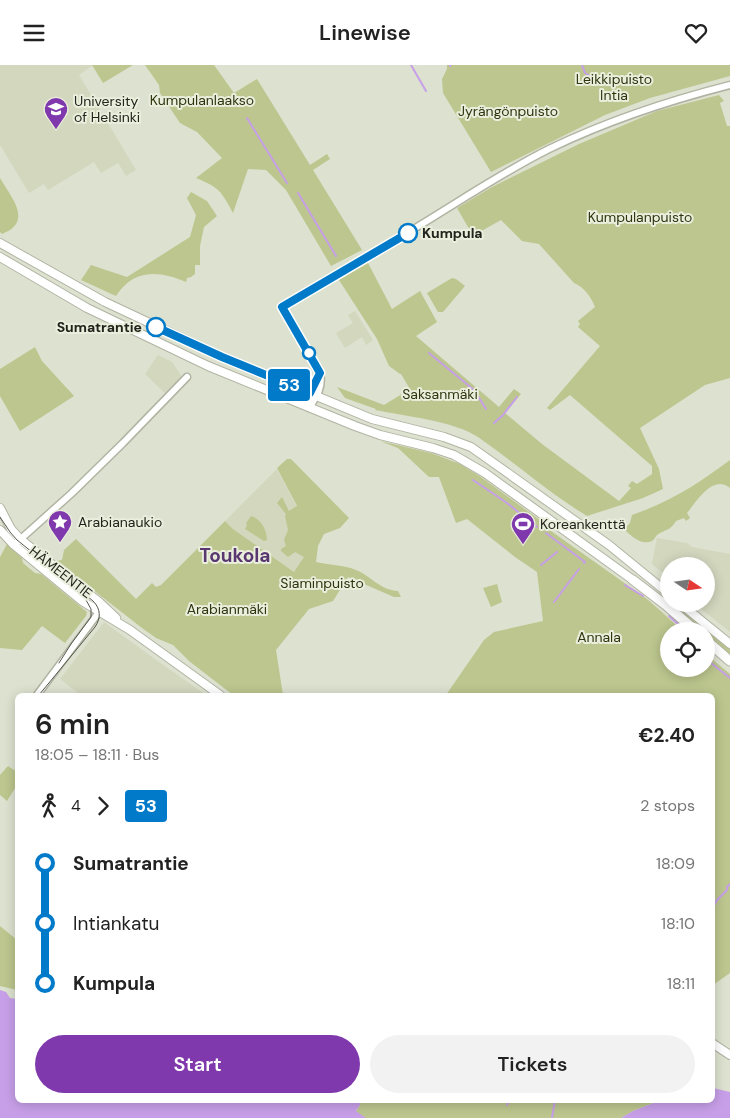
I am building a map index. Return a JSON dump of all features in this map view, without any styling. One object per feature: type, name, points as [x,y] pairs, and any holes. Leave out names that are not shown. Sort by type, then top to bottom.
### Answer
[{"type":"highway","points":[[633,580],[686,622]]},
{"type":"highway","points":[[715,648],[730,661]]},
{"type":"main road","points":[[0,243],[76,287],[222,357],[372,419],[444,437],[477,450],[609,545],[660,587]]},
{"type":"main road","points":[[0,257],[70,298],[208,366],[368,431],[433,448],[460,458],[486,473],[633,580]]},
{"type":"main road","name":"HÄMEENTIE","points":[[1,513],[20,539],[101,609],[217,693]]},
{"type":"main road","name":"HÄMEENTIE","points":[[0,530],[14,545],[82,601],[101,609]]},
{"type":"main road","points":[[692,613],[730,644]]},
{"type":"main road","points":[[715,1045],[730,1055]]},
{"type":"street","points":[[309,407],[313,395],[322,382],[320,373],[282,307],[423,224],[494,179],[549,149],[618,119],[654,106],[730,85]]},
{"type":"street","points":[[14,545],[124,443],[187,377]]},
{"type":"street","points":[[38,693],[101,609]]},
{"type":"shaded area","name":"University of Helsinki","points":[[0,65],[93,65],[79,75],[136,170],[126,176],[118,163],[101,173],[94,162],[48,190],[44,184],[29,193],[0,145]]},
{"type":"shaded area","points":[[355,311],[373,340],[366,345],[362,337],[345,348],[336,333],[353,323],[348,315]]},
{"type":"shaded area","points":[[158,355],[172,362],[182,377],[165,393],[145,374]]},
{"type":"shaded area","points":[[277,469],[314,540],[297,574],[233,529],[225,521]]},
{"type":"shaded area","points":[[657,538],[687,543],[692,547],[730,554],[730,632],[706,613],[715,613],[715,557],[660,557],[660,571],[652,564]]},
{"type":"shaded area","points":[[104,622],[203,693],[78,693],[60,679]]},
{"type":"shaded area","points":[[0,990],[6,992],[10,998],[15,999],[15,1103],[360,1103],[356,1111],[366,1118],[0,1118]]},
{"type":"shaded area","points":[[715,1088],[730,1092],[730,1118],[621,1118],[653,1103],[715,1103]]},
{"type":"green space","name":"Kumpulanlaakso","points":[[92,65],[133,65],[103,83]]},
{"type":"green space","name":"Kumpulanlaakso","points":[[145,65],[214,65],[234,93],[257,79],[310,165],[327,154],[330,159],[313,170],[362,250],[331,266],[286,190],[266,170],[248,169],[233,213],[219,191],[196,178],[222,158],[197,132],[180,123],[160,93],[159,85]]},
{"type":"green space","name":"Jyrängönpuisto","points":[[447,65],[730,65],[730,76],[650,98],[605,115],[491,172],[443,93],[442,79]]},
{"type":"green space","name":"Kumpulanpuisto","points":[[719,95],[724,101],[720,103],[727,126],[730,126],[730,378],[705,385],[640,428],[659,469],[663,489],[643,498],[587,516],[468,431],[443,423],[375,410],[345,398],[337,387],[384,405],[410,389],[401,374],[389,366],[377,339],[339,280],[368,263],[392,309],[420,291],[437,322],[416,336],[499,407],[514,389],[521,394],[505,413],[542,444],[619,501],[631,488],[628,486],[632,481],[637,484],[652,474],[652,466],[570,395],[550,410],[547,408],[600,346],[578,327],[580,324],[578,321],[595,307],[587,293],[574,283],[539,244],[522,241],[501,220],[476,234],[468,227],[457,208],[492,187],[579,144],[657,111]]},
{"type":"green space","points":[[0,178],[14,201],[18,216],[17,223],[12,229],[2,234],[0,232]]},
{"type":"green space","points":[[191,192],[207,201],[217,216],[204,227],[200,246],[200,265],[195,265],[195,274],[187,278],[186,282],[166,275],[147,274],[130,281],[116,296],[81,280],[91,265],[127,277],[190,237],[196,215],[187,198]]},
{"type":"green space","points":[[452,278],[465,286],[443,312],[438,312],[427,293]]},
{"type":"green space","points":[[35,347],[42,361],[74,396],[20,431],[0,396],[0,369]]},
{"type":"green space","name":"Annala","points":[[380,441],[431,453],[460,464],[481,477],[548,526],[551,531],[647,599],[660,611],[660,613],[663,613],[673,622],[660,622],[660,677],[715,677],[715,662],[730,674],[730,973],[715,984],[715,693],[447,693],[484,640],[494,632],[543,621],[537,572],[467,519],[456,523],[439,477],[429,477],[398,448]]},
{"type":"green space","name":"Arabianmäki","points":[[287,459],[291,459],[349,518],[340,528],[324,534],[318,546],[316,562],[356,570],[386,588],[398,591],[401,597],[394,597],[348,577],[333,601],[309,609],[276,650],[283,693],[230,693],[189,661],[173,645],[156,638],[142,628],[56,561],[62,560],[64,550],[76,539],[136,599],[152,583],[156,587],[161,585],[225,521],[233,529],[294,572],[304,557],[295,552],[288,557],[281,551],[286,546],[284,540],[288,530],[286,514],[277,503],[282,497],[289,511],[297,506],[277,468]]},
{"type":"green space","points":[[730,460],[730,488],[718,484],[706,491],[687,513],[690,518],[686,521],[684,518],[676,521],[670,528],[648,542],[636,539],[624,529],[630,523],[632,515],[683,492]]},
{"type":"green space","points":[[251,516],[255,517],[263,525],[267,540],[264,541],[245,529],[246,523]]},
{"type":"green space","points":[[7,544],[22,558],[23,563],[35,573],[41,574],[87,612],[65,643],[42,626],[22,650],[0,648],[0,557]]},
{"type":"green space","points":[[497,584],[502,602],[491,607],[483,588]]},
{"type":"green space","points":[[680,613],[686,613],[697,622],[691,622]]},
{"type":"green space","points":[[715,637],[730,649],[730,655],[715,642]]},
{"type":"green space","points":[[8,766],[15,771],[15,788],[7,801],[0,795],[0,775]]},
{"type":"green space","points":[[0,926],[15,938],[15,990],[0,986]]},
{"type":"green space","points":[[360,1103],[653,1103],[621,1118],[352,1118]]},
{"type":"waterway","points":[[411,65],[426,91]]},
{"type":"waterway","points":[[582,65],[585,73],[590,76]]},
{"type":"waterway","points":[[247,118],[287,183]]},
{"type":"waterway","points":[[298,193],[336,256]]},
{"type":"waterway","points":[[429,353],[474,390],[486,409]]},
{"type":"waterway","points":[[494,423],[517,397]]},
{"type":"waterway","points":[[473,480],[507,503],[537,527]]},
{"type":"waterway","points":[[546,533],[562,545]]},
{"type":"waterway","points":[[562,545],[584,563]]},
{"type":"waterway","points":[[541,565],[557,552]]},
{"type":"waterway","points":[[554,602],[579,569]]},
{"type":"waterway","points":[[625,585],[643,596]]},
{"type":"waterway","points":[[669,616],[676,622]]},
{"type":"waterway","points":[[715,666],[730,678]]},
{"type":"waterway","points":[[715,904],[730,884]]},
{"type":"waterway","points":[[552,1118],[554,1103]]},
{"type":"tram line","points":[[0,517],[17,540],[93,601],[99,610],[99,617],[95,627],[41,693]]},
{"type":"tram line","points":[[59,663],[91,617],[91,609],[86,600]]},
{"type":"bus line","name":"53","points":[[156,327],[222,357],[310,393],[320,373],[282,307],[408,233]]},
{"type":"place","name":"University of Helsinki","points":[[56,130]]},
{"type":"place","name":"Kumpula","points":[[408,233]]},
{"type":"place","name":"Sumatrantie","points":[[156,327]]},
{"type":"place","name":"Arabianaukio","points":[[60,543]]},
{"type":"place","name":"Koreankenttä","points":[[523,545]]},
{"type":"district","name":"Toukola","points":[[235,555]]},
{"type":"park label","name":"Leikkipuisto Intia","points":[[614,87]]},
{"type":"park label","name":"Saksanmäki","points":[[440,394]]},
{"type":"park label","name":"Siaminpuisto","points":[[322,583]]}]
